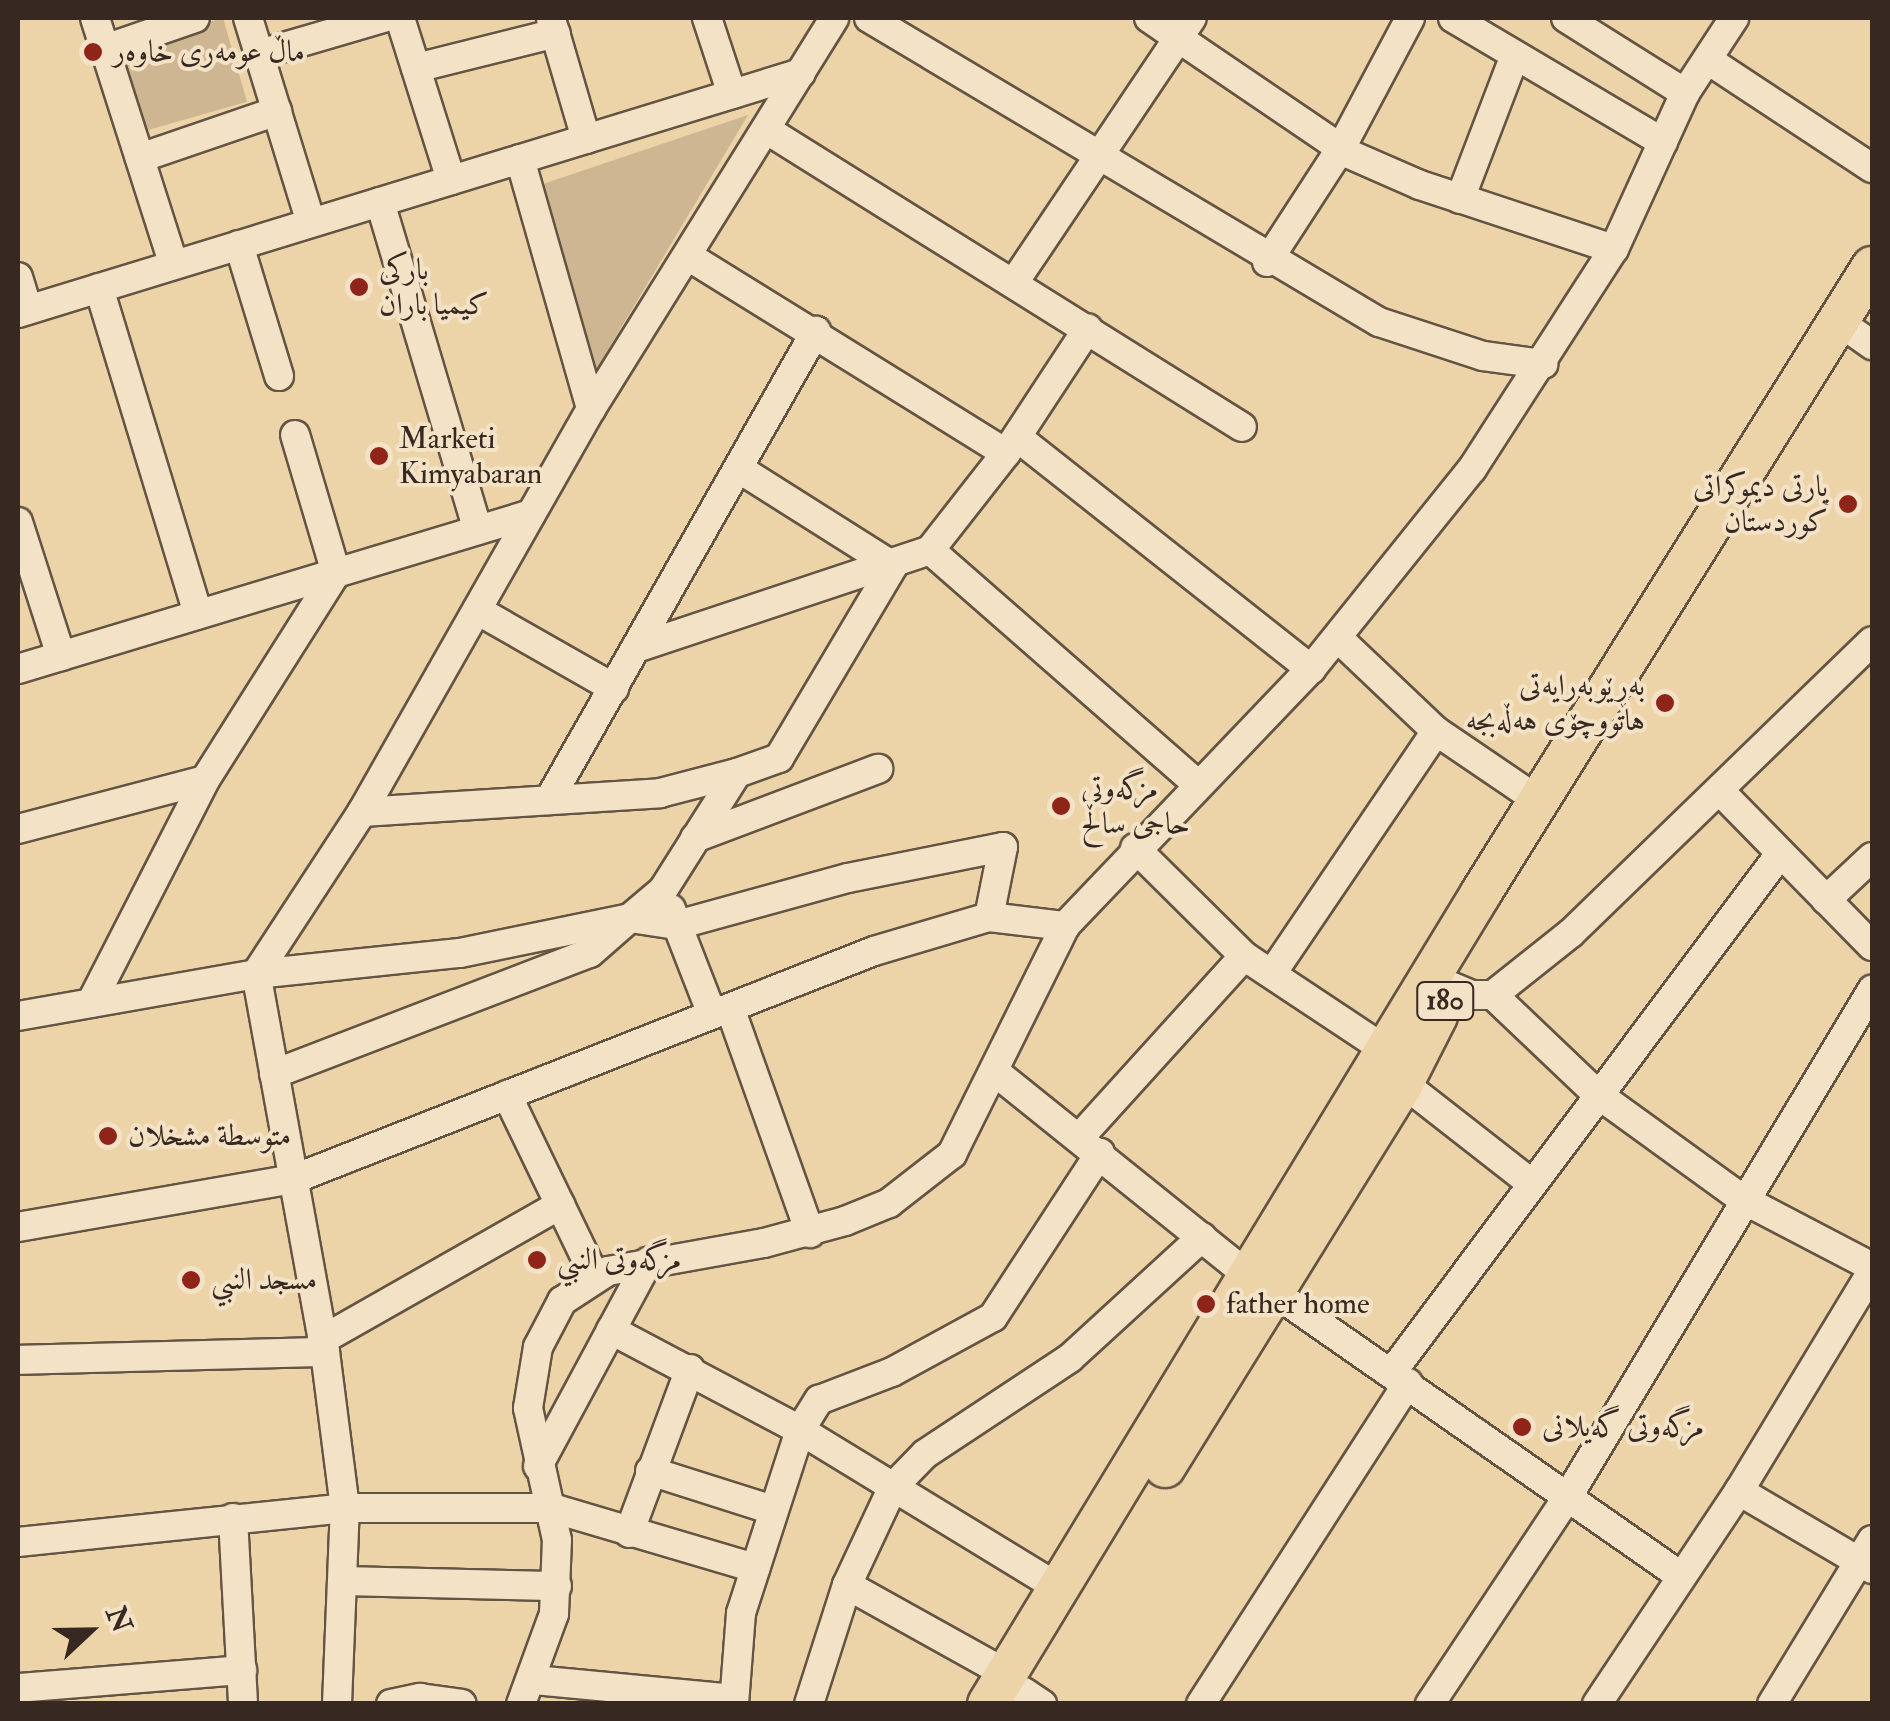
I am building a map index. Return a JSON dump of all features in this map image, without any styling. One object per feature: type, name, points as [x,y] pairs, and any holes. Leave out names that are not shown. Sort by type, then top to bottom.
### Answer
[{"type":"highway","name":"180","points":[[1441,983],[1859,324],[1872,268]]},
{"type":"highway","name":"180","points":[[1016,1695],[1395,1067],[1539,801],[1859,324]]},
{"type":"highway","name":"180","points":[[1016,1695],[1062,1590],[1262,1284]]},
{"type":"street","points":[[95,18],[174,265]]},
{"type":"street","points":[[105,49],[195,18]]},
{"type":"street","points":[[248,18],[312,223]]},
{"type":"street","points":[[260,54],[383,18]]},
{"type":"street","points":[[400,18],[451,180]]},
{"type":"street","points":[[707,18],[732,94]]},
{"type":"street","points":[[337,1704],[347,1581],[345,1508],[323,1346],[256,974],[362,812],[591,409],[834,18]]},
{"type":"street","points":[[869,18],[1267,262],[1396,329],[1483,356],[1543,364]]},
{"type":"street","points":[[1148,18],[1186,27],[1342,148],[1460,198],[1614,248]]},
{"type":"street","points":[[1267,262],[1342,148],[1410,18]]},
{"type":"street","points":[[1452,18],[1663,142]]},
{"type":"street","points":[[1566,18],[1685,94]]},
{"type":"street","points":[[1244,956],[1090,1145],[993,1317],[909,1364],[820,1400],[800,1430],[770,1509],[741,1613],[734,1701],[528,1692],[557,1586],[552,1508],[538,1466],[528,1408],[538,1346],[562,1301],[595,1277],[648,1262],[810,1233],[890,1203],[925,1180],[952,1154],[1066,926],[1196,783],[1312,669],[1414,547],[1543,364],[1614,248],[1685,94],[1734,18]]},
{"type":"street","points":[[416,68],[553,25],[586,138]]},
{"type":"street","points":[[1015,282],[1186,27]]},
{"type":"street","points":[[1460,198],[1516,55]]},
{"type":"street","points":[[1708,60],[1872,168]]},
{"type":"street","points":[[18,276],[22,312],[801,73]]},
{"type":"street","points":[[140,158],[277,110]]},
{"type":"street","points":[[767,130],[1242,427]]},
{"type":"street","points":[[520,159],[591,409]]},
{"type":"street","points":[[380,202],[478,530]]},
{"type":"street","points":[[239,245],[279,376]]},
{"type":"street","points":[[688,256],[1012,445],[1312,669]]},
{"type":"street","points":[[100,288],[198,614]]},
{"type":"street","points":[[636,648],[893,566],[930,550],[1012,445],[1088,328]]},
{"type":"street","points":[[550,800],[816,331]]},
{"type":"street","points":[[91,1002],[205,780],[336,573],[294,436]]},
{"type":"street","points":[[738,468],[893,566]]},
{"type":"street","points":[[18,669],[532,514]]},
{"type":"street","points":[[18,522],[61,656]]},
{"type":"street","points":[[930,550],[1196,783]]},
{"type":"street","points":[[362,812],[660,793],[779,758],[893,566]]},
{"type":"street","points":[[478,610],[614,688]]},
{"type":"street","points":[[1338,638],[1436,731],[1539,801]]},
{"type":"street","points":[[1493,996],[1720,791],[1872,641]]},
{"type":"street","points":[[1273,972],[1436,731]]},
{"type":"street","points":[[695,838],[878,769]]},
{"type":"street","points":[[274,1074],[590,953],[663,890],[737,773]]},
{"type":"street","points":[[18,829],[205,780]]},
{"type":"street","points":[[1720,791],[1872,946]]},
{"type":"street","points":[[18,1016],[256,974],[460,954],[630,918],[677,925],[848,878],[1003,846],[988,917]]},
{"type":"street","points":[[1135,848],[1244,956],[1273,972],[1395,1067],[1531,1183]]},
{"type":"street","points":[[1200,1704],[1400,1378],[1531,1183],[1596,1092],[1780,854]]},
{"type":"street","points":[[1826,900],[1872,857]]},
{"type":"street","points":[[663,890],[721,1011],[810,1233]]},
{"type":"street","points":[[18,1227],[294,1179],[874,951],[988,917],[1066,926]]},
{"type":"street","points":[[1441,983],[1493,996],[1596,1092],[1744,1200],[1872,1269],[1739,1491],[1679,1575],[1597,1704]]},
{"type":"street","points":[[1430,1704],[1567,1498],[1872,990]]},
{"type":"street","points":[[994,1071],[1262,1284],[1679,1575]]},
{"type":"street","points":[[507,1095],[595,1277]]},
{"type":"street","points":[[18,1360],[323,1346],[560,1205]]},
{"type":"street","points":[[809,1704],[846,1586],[893,1487],[925,1454],[1070,1358],[1202,1237]]},
{"type":"street","points":[[538,1466],[648,1262]]},
{"type":"street","points":[[611,1330],[800,1430],[1062,1590]]},
{"type":"street","points":[[630,1533],[690,1369]]},
{"type":"street","points":[[650,1471],[770,1509]]},
{"type":"street","points":[[1739,1491],[1868,1557],[1772,1704]]},
{"type":"street","points":[[18,1542],[345,1508],[552,1508],[755,1568]]},
{"type":"street","points":[[233,1518],[243,1704]]},
{"type":"street","points":[[347,1581],[557,1586]]},
{"type":"street","points":[[846,1586],[1016,1695]]},
{"type":"street","points":[[18,1688],[242,1670]]},
{"type":"street","points":[[391,1704],[420,1698],[462,1704]]},
{"type":"shaded area","points":[[223,18],[247,102],[137,133],[113,49]]},
{"type":"shaded area","points":[[748,115],[594,373],[543,184]]},
{"type":"place","name":"ماڵ عومەری خاوەر","points":[[93,52]]},
{"type":"place","name":"باركى كيميا باران","points":[[359,287]]},
{"type":"place","name":"Marketi Kimyabaran","points":[[379,456]]},
{"type":"place","name":"پارتی دیموکراتی کوردستان","points":[[1848,504]]},
{"type":"place","name":"بەڕێوبەرایەتی هاتووچۆی هەڵەبجە","points":[[1665,703]]},
{"type":"place","name":"مزگەوتی حاجی ساڵح","points":[[1061,806]]},
{"type":"place","name":"متوسطة مشخلان","points":[[108,1136]]},
{"type":"place","name":"مزگەوتی النبي","points":[[537,1260]]},
{"type":"place","name":"مسجد النبي","points":[[191,1280]]},
{"type":"place","name":"father home","points":[[1206,1304]]},
{"type":"place","name":"مزگەوتی گەیلانی","points":[[1522,1427]]}]
